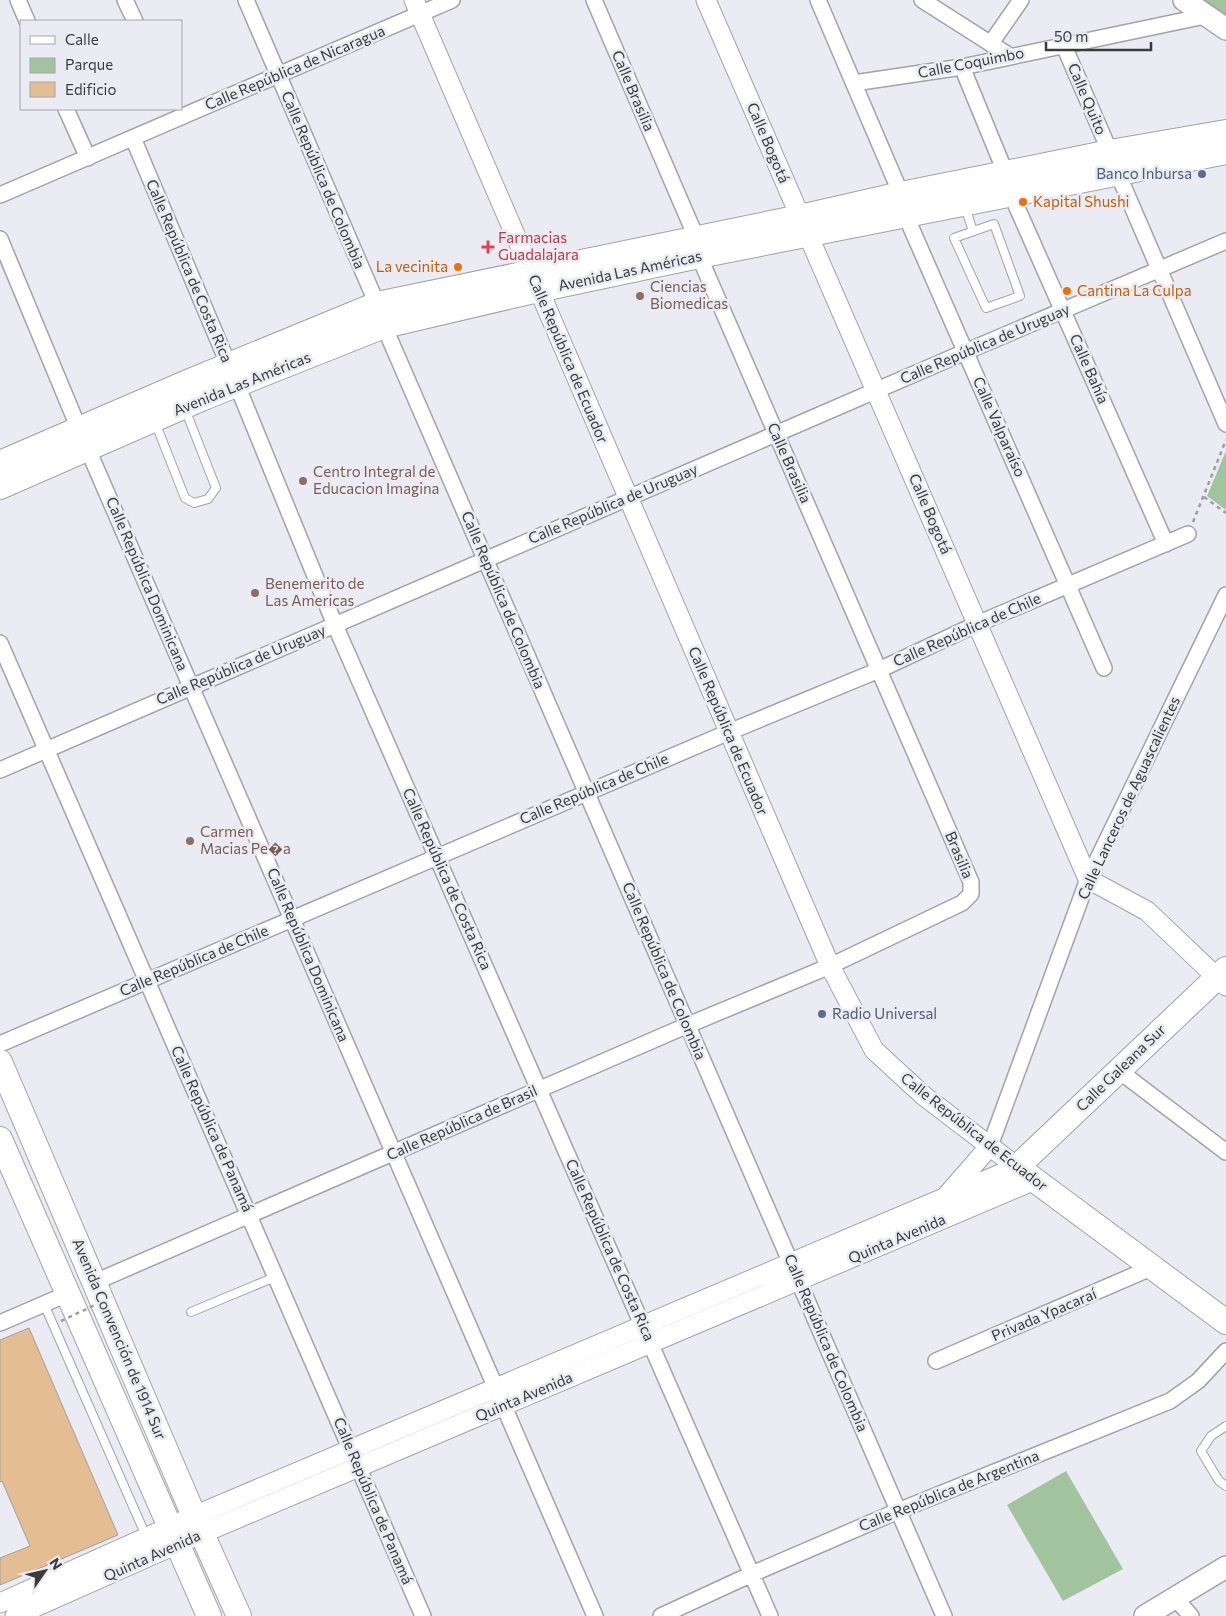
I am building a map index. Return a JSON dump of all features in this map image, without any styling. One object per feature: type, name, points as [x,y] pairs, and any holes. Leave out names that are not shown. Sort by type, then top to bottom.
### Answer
[{"type":"main road","points":[[1184,0],[1226,29]]},
{"type":"main road","name":"Avenida Las Américas","points":[[903,204],[964,203],[1009,184],[1110,152],[1226,132]]},
{"type":"main road","name":"Avenida Las Américas","points":[[0,487],[84,439],[233,375],[377,304],[535,281],[903,204],[1009,184],[1118,174],[1226,152]]},
{"type":"main road","name":"Avenida Las Américas","points":[[0,462],[154,420],[184,407],[233,375],[384,326],[535,281]]},
{"type":"main road","name":"Calle Galeana Sur","points":[[1026,1174],[1118,1070],[1223,977]]},
{"type":"main road","name":"Avenida Convención de 1914 Sur","points":[[0,1062],[103,1290],[198,1525],[239,1616]]},
{"type":"main road","name":"Avenida Convención de 1914 Sur","points":[[0,1139],[66,1294],[209,1616]]},
{"type":"main road","name":"Calle República de Ecuador","points":[[1026,1174],[1226,1322]]},
{"type":"main road","points":[[1145,1616],[1226,1567]]},
{"type":"street","points":[[18,0],[27,20]]},
{"type":"street","points":[[125,0],[134,20]]},
{"type":"street","name":"Calle República de Colombia","points":[[246,0],[377,304]]},
{"type":"street","name":"Calle República de Nicaragua","points":[[0,195],[133,138],[177,113],[279,75],[417,7],[452,0]]},
{"type":"street","name":"Calle Brasilia","points":[[594,0],[776,434],[879,670]]},
{"type":"street","name":"Calle Bogotá","points":[[706,0],[1088,879]]},
{"type":"street","name":"Calle Valparaíso","points":[[818,0],[965,352],[1104,668]]},
{"type":"street","points":[[922,0],[1010,56]]},
{"type":"street","points":[[991,43],[1021,0]]},
{"type":"street","name":"Calle República de Ecuador","points":[[417,7],[830,966],[874,1050],[924,1096],[1026,1174]]},
{"type":"street","name":"Calle Coquimbo","points":[[854,83],[962,67],[1205,16]]},
{"type":"street","name":"Calle Quito","points":[[1064,46],[1110,152]]},
{"type":"street","name":"Calle Bahía","points":[[962,67],[1009,184],[1166,544]]},
{"type":"street","points":[[66,110],[88,158]]},
{"type":"street","name":"Calle República de Costa Rica","points":[[133,138],[233,375],[335,625],[770,1616]]},
{"type":"street","points":[[1118,174],[1226,424]]},
{"type":"street","name":"Calle República Dominicana","points":[[0,238],[191,687],[595,1616]]},
{"type":"street","name":"Calle República de Uruguay","points":[[0,770],[876,390],[1226,241]]},
{"type":"street","name":"Calle República de Colombia","points":[[384,326],[944,1616]]},
{"type":"street","name":"Calle República de Chile","points":[[0,1044],[437,856],[879,670],[977,624],[1188,534]]},
{"type":"street","name":"Calle Lanceros de Aguascalientes","points":[[990,1146],[1088,879],[1226,594]]},
{"type":"street","name":"Calle República de Panamá","points":[[0,643],[423,1616]]},
{"type":"street","name":"Brasilia","points":[[830,966],[962,904],[971,894],[971,882],[879,670]]},
{"type":"street","points":[[1088,879],[1147,911],[1223,977]]},
{"type":"street","name":"Calle República de Brasil","points":[[103,1290],[249,1216],[688,1025],[830,966]]},
{"type":"street","points":[[1118,1070],[1226,1152]]},
{"type":"street","points":[[944,1198],[990,1146]]},
{"type":"street","name":"Quinta Avenida","points":[[23,1615],[174,1536],[351,1450],[944,1198],[1026,1174]]},
{"type":"street","name":"Quinta Avenida","points":[[198,1525],[358,1467],[504,1406],[798,1280],[1026,1174]]},
{"type":"street","name":"Privada Ypacaraí","points":[[936,1362],[1153,1268]]},
{"type":"street","points":[[0,1324],[66,1294]]},
{"type":"street","name":"Calle República de Argentina","points":[[661,1616],[752,1574],[898,1511],[1170,1402],[1198,1381],[1226,1351]]},
{"type":"street","name":"Quinta Avenida","points":[[0,1603],[147,1538],[174,1536]]},
{"type":"street","points":[[1175,1598],[1191,1616]]},
{"type":"lane","points":[[964,203],[973,231]]},
{"type":"lane","points":[[994,224],[1020,296],[986,308],[954,238],[973,231],[994,224]]},
{"type":"lane","points":[[154,420],[185,498],[194,503],[208,499],[216,488],[184,407]]},
{"type":"lane","points":[[191,1312],[275,1276]]},
{"type":"lane","points":[[44,1304],[147,1538]]},
{"type":"lane","points":[[1226,1426],[1211,1436],[1201,1450],[1219,1481],[1226,1486]]},
{"type":"path","points":[[1188,534],[1226,440]]},
{"type":"path","points":[[1204,497],[1226,513]]},
{"type":"path","points":[[61,1320],[103,1290]]},
{"type":"green space","points":[[1199,0],[1226,0],[1226,16]]},
{"type":"green space","points":[[1226,451],[1226,510],[1207,496]]},
{"type":"green space","points":[[1066,1471],[1123,1569],[1063,1601],[1007,1505]]},
{"type":"building","points":[[29,1328],[118,1535],[0,1585],[0,1558],[30,1546],[2,1481],[0,1482],[0,1340]]},
{"type":"place","name":"Banco Inbursa","points":[[1202,174]]},
{"type":"place","name":"Kapital Shushi","points":[[1023,202]]},
{"type":"place","name":"Farmacias Guadalajara","points":[[488,247]]},
{"type":"place","name":"La vecinita","points":[[458,267]]},
{"type":"place","name":"Cantina La Culpa","points":[[1067,291]]},
{"type":"place","name":"Ciencias Biomedicas","points":[[640,296]]},
{"type":"place","name":"Centro Integral de Educacion Imagina","points":[[303,481]]},
{"type":"place","name":"Benemerito de Las Americas","points":[[255,593]]},
{"type":"place","name":"Carmen Macias Pe�a","points":[[190,841]]},
{"type":"place","name":"Radio Universal","points":[[822,1014]]}]
